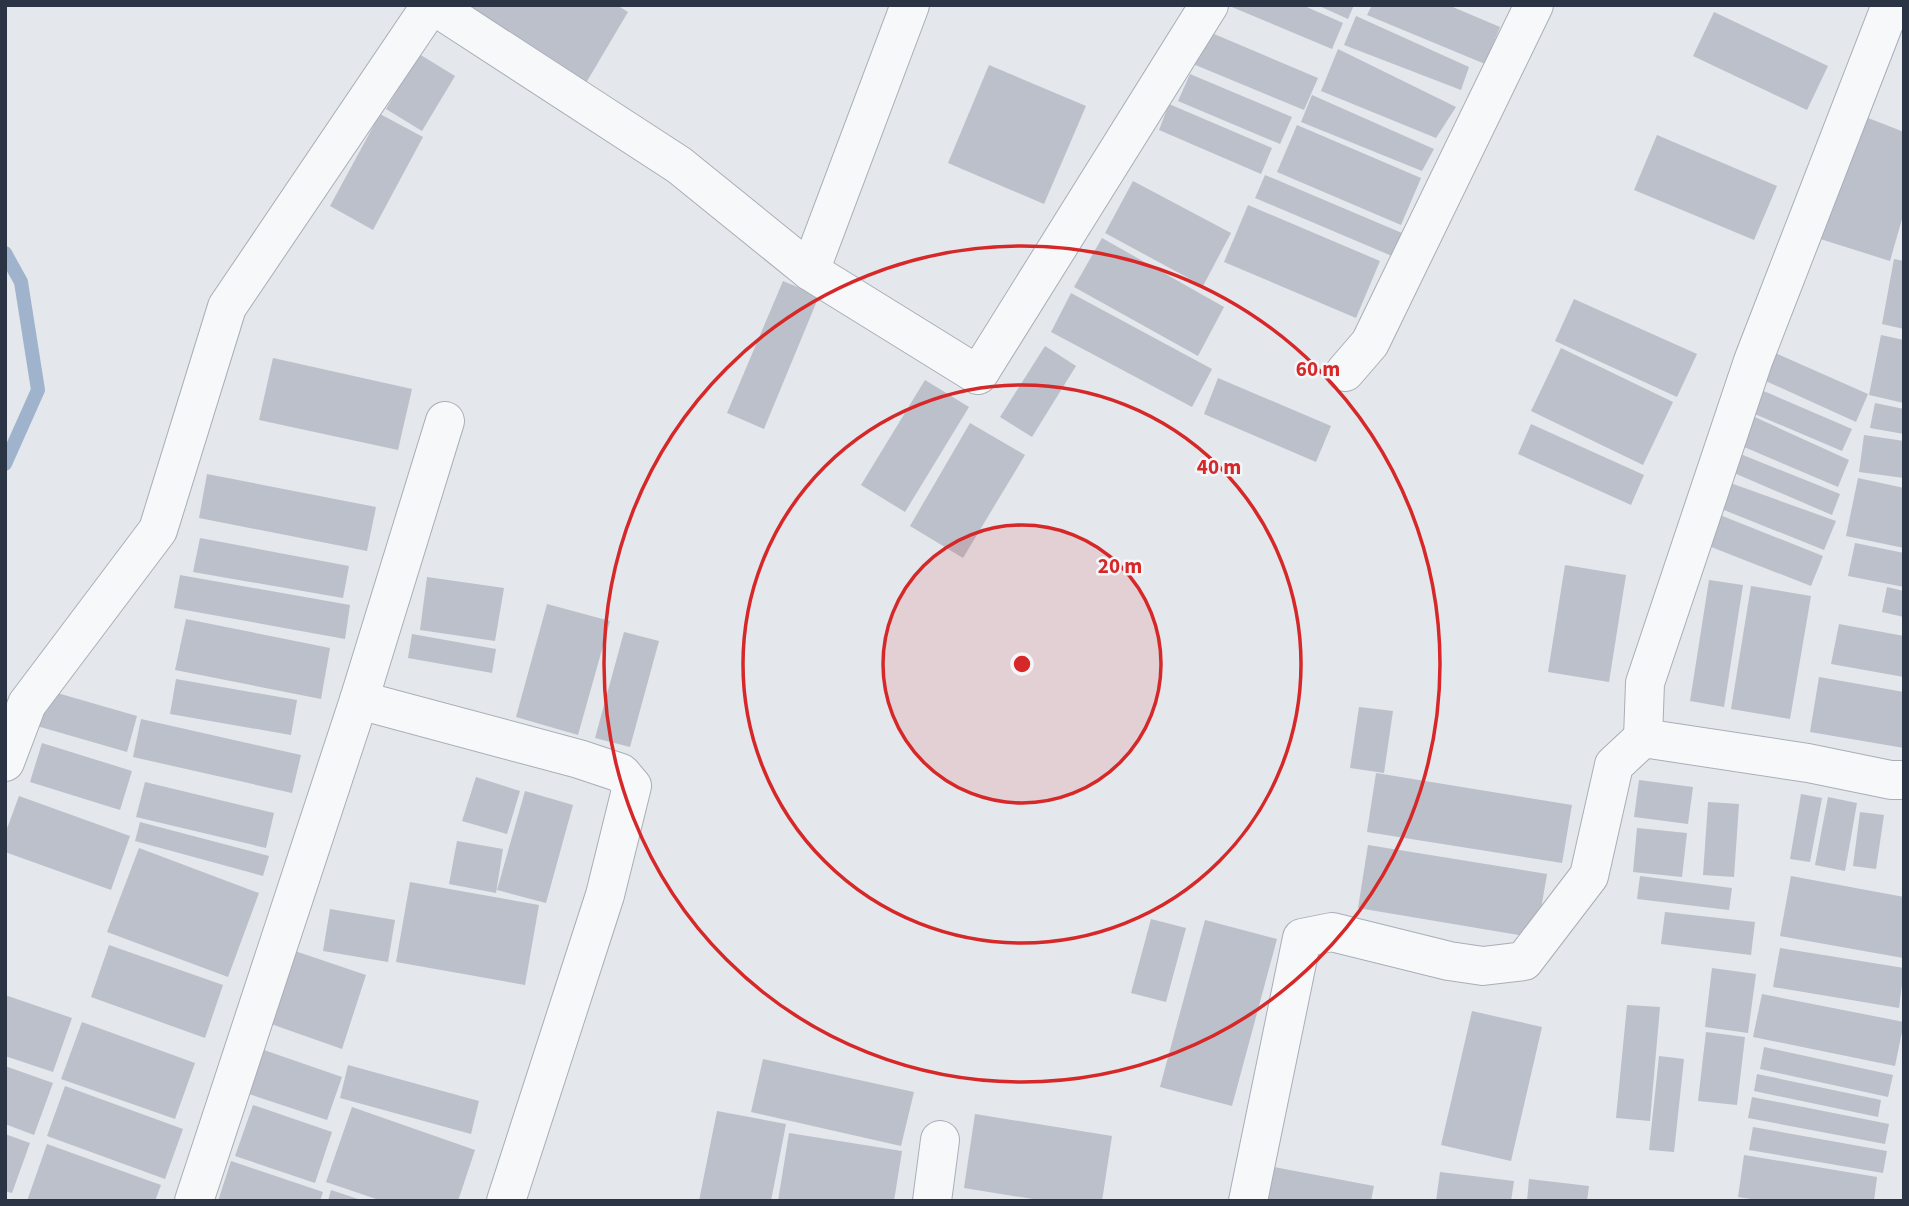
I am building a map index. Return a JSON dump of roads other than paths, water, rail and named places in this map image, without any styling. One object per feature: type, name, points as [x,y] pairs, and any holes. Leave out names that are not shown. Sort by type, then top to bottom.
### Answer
[{"type":"street","points":[[5,762],[27,704],[158,530],[228,307],[432,5],[678,166],[810,271],[978,375],[1209,5]]},
{"type":"street","points":[[810,271],[910,5]]},
{"type":"street","points":[[1345,372],[1370,343],[1534,5]]},
{"type":"street","points":[[1248,1201],[1302,937],[1332,932],[1449,961],[1483,966],[1524,961],[1589,876],[1614,765],[1643,738],[1644,683],[1748,374],[1893,5],[1904,10]]},
{"type":"street","points":[[194,1201],[359,700],[445,421]]},
{"type":"street","points":[[359,700],[579,759],[621,773],[632,786],[605,895],[506,1201]]},
{"type":"street","points":[[1643,738],[1904,780]]},
{"type":"street","points":[[932,1201],[940,1140]]},
{"type":"waterway","points":[[5,253],[21,282],[38,390],[5,464]]}]
